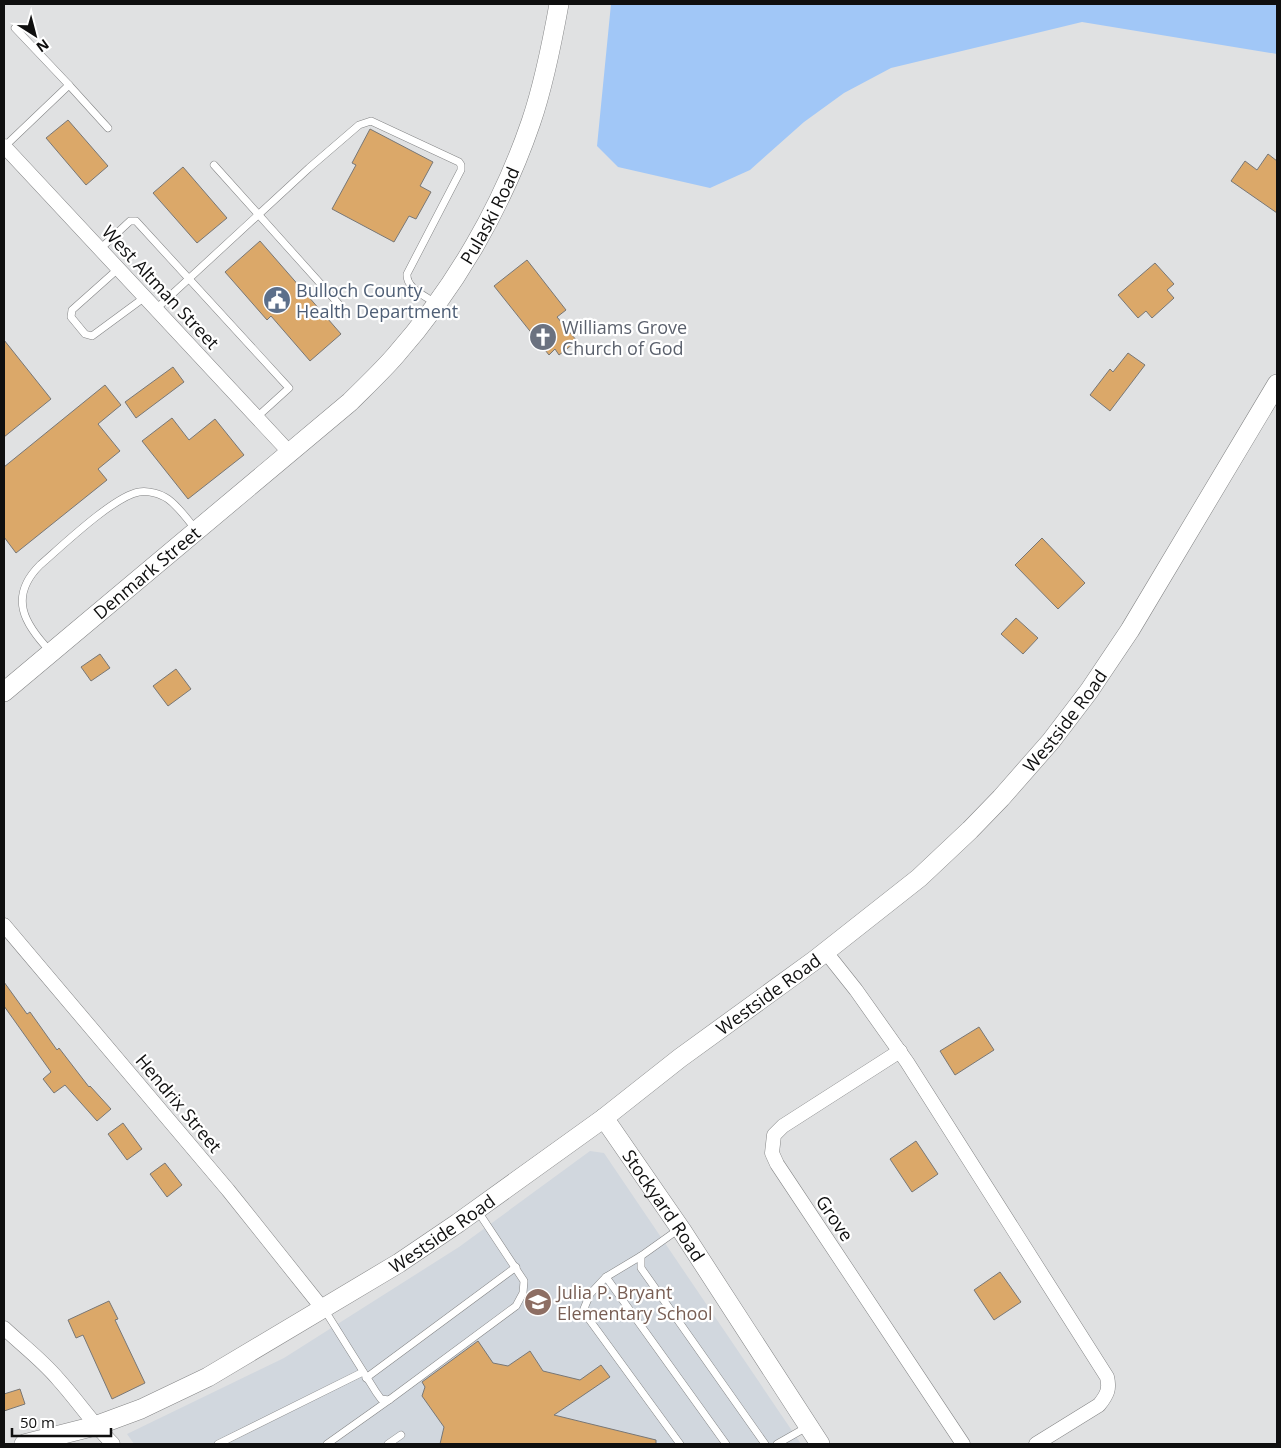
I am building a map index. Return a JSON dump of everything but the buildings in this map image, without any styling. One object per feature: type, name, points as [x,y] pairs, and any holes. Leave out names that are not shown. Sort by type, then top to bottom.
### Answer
[{"type":"street","name":"Pulaski Road","points":[[290,453],[350,402],[399,351],[436,304],[476,243],[506,184],[532,121],[559,4]]},
{"type":"street","name":"West Altman Street","points":[[4,147],[290,453]]},
{"type":"street","name":"Westside Road","points":[[24,1444],[95,1426],[141,1409],[208,1377],[399,1263],[477,1210],[604,1118],[680,1058],[825,951],[931,867],[1001,798],[1051,741],[1089,691],[1130,630],[1276,388]]},
{"type":"street","name":"Denmark Street","points":[[4,692],[290,453]]},
{"type":"street","name":"Hendrix Street","points":[[4,925],[228,1190],[323,1309]]},
{"type":"street","points":[[825,951],[856,990],[900,1052],[1107,1376],[1109,1387],[1106,1396],[1099,1405],[1036,1444]]},
{"type":"street","name":"Grove","points":[[900,1052],[783,1126],[774,1135],[772,1153],[777,1164],[963,1444]]},
{"type":"street","name":"Stockyard Road","points":[[604,1118],[680,1228],[820,1444]]},
{"type":"street","points":[[4,1328],[57,1377],[95,1426],[113,1444]]},
{"type":"lane","points":[[15,28],[108,128]]},
{"type":"lane","points":[[4,147],[69,85]]},
{"type":"lane","points":[[156,309],[309,168],[359,125],[371,121],[459,162],[461,165],[461,170],[407,274],[410,285],[436,304]]},
{"type":"lane","points":[[214,165],[345,311]]},
{"type":"lane","points":[[100,249],[124,226],[134,220],[289,388],[257,417]]},
{"type":"lane","points":[[118,269],[72,310],[71,317],[85,334],[92,336],[145,297]]},
{"type":"lane","points":[[51,652],[40,640],[22,611],[22,596],[26,584],[31,574],[40,564],[120,499],[140,492],[168,498],[197,530]]},
{"type":"lane","points":[[327,1444],[336,1442],[389,1400],[516,1306],[523,1293],[524,1281],[477,1210]]},
{"type":"lane","points":[[680,1228],[641,1256],[606,1277],[590,1294],[583,1311],[680,1444]]},
{"type":"lane","points":[[641,1256],[641,1268],[764,1444]]},
{"type":"lane","points":[[218,1444],[365,1375],[516,1267]]},
{"type":"lane","points":[[606,1277],[726,1444]]},
{"type":"lane","points":[[323,1309],[381,1399],[389,1400]]},
{"type":"lane","points":[[777,1444],[808,1426]]},
{"type":"lane","points":[[388,1444],[401,1435]]},
{"type":"shaded area","name":"Julia P. Bryant Elementary School","points":[[590,1151],[604,1153],[801,1444],[134,1444],[127,1434],[284,1358],[459,1247]]},
{"type":"water","points":[[611,4],[1277,4],[1277,54],[1082,22],[891,68],[844,93],[804,122],[750,170],[710,188],[618,167],[597,146]]},
{"type":"place","name":"Bulloch County Health Department","points":[[277,300]]},
{"type":"place","name":"Williams Grove Church of God","points":[[543,337]]},
{"type":"place","name":"Julia P. Bryant Elementary School","points":[[538,1302]]}]
